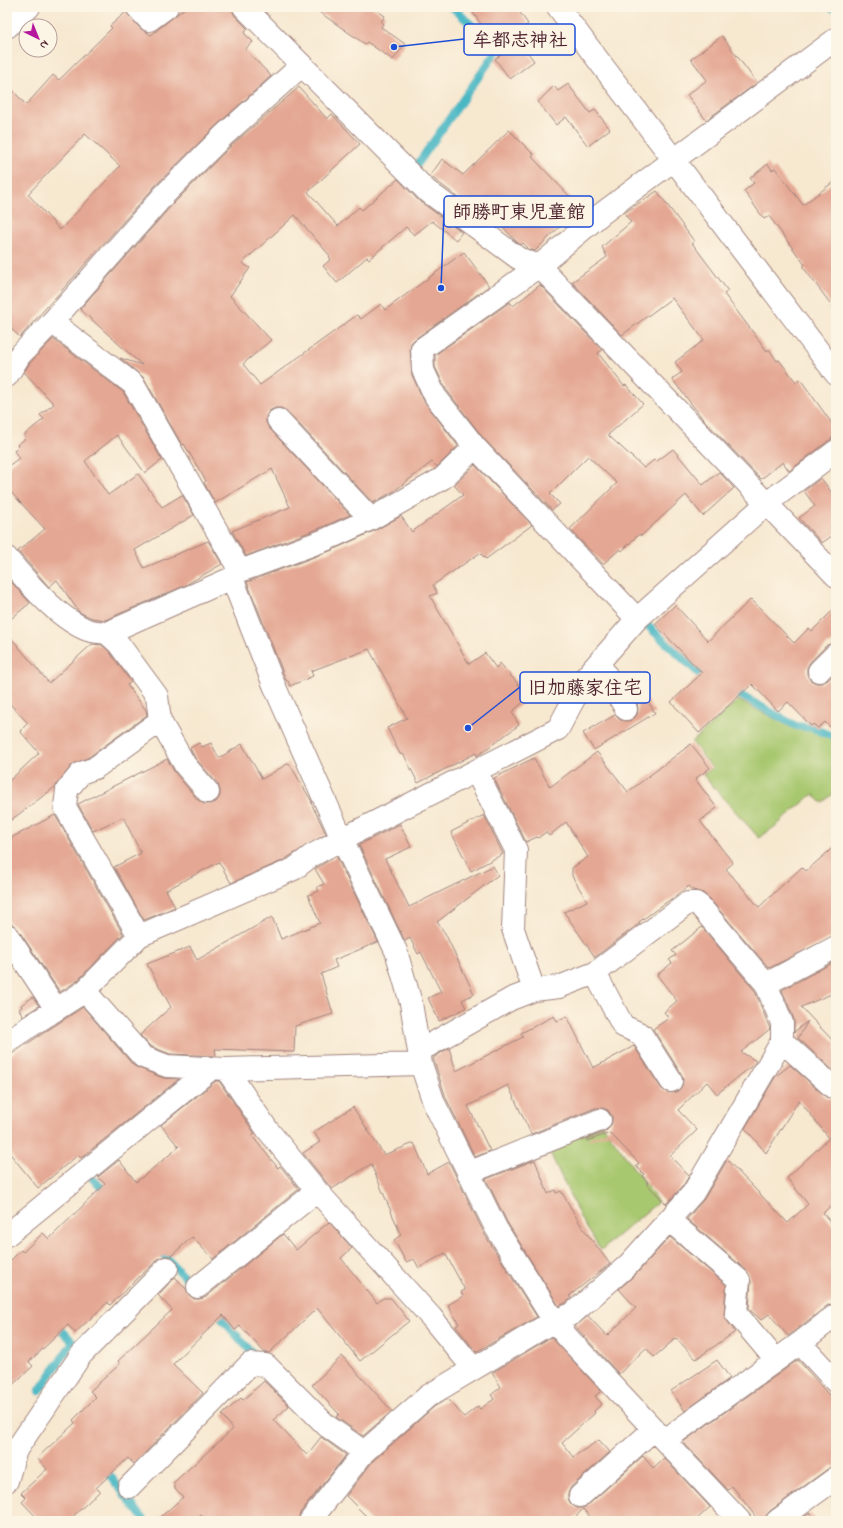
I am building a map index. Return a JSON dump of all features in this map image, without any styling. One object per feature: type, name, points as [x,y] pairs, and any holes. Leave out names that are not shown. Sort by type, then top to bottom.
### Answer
[{"type":"street","points":[[7,28],[29,7]]},
{"type":"street","points":[[137,7],[149,20],[166,7]]},
{"type":"street","points":[[244,7],[426,190],[518,258],[539,266],[836,576]]},
{"type":"street","points":[[558,7],[836,374]]},
{"type":"street","points":[[638,619],[475,447],[435,396],[423,370],[422,349],[539,266],[600,215],[836,39]]},
{"type":"street","points":[[7,376],[13,349],[52,322],[164,195],[223,136],[301,66]]},
{"type":"street","points":[[52,322],[133,384],[236,574],[274,686],[342,839],[396,951],[411,1003],[420,1058],[434,1103],[496,1228],[554,1321],[659,1435],[727,1517]]},
{"type":"street","points":[[278,420],[370,518]]},
{"type":"street","points":[[7,558],[39,593],[69,620],[87,630],[107,633],[236,574],[325,540],[370,518],[443,478],[475,447]]},
{"type":"street","points":[[7,1041],[56,1008],[85,991],[139,936],[294,869],[311,856],[342,839],[558,729],[586,678],[638,619],[767,503],[836,451]]},
{"type":"street","points":[[107,633],[118,644],[157,696],[160,721],[185,765],[208,792]]},
{"type":"street","points":[[819,671],[836,654]]},
{"type":"street","points":[[599,663],[626,709]]},
{"type":"street","points":[[139,936],[65,807],[67,790],[81,773],[95,768],[160,721]]},
{"type":"street","points":[[476,771],[516,850],[513,929],[534,990]]},
{"type":"street","points":[[85,991],[143,1057],[167,1066],[219,1069],[420,1058],[511,999],[534,990],[559,987],[595,972],[688,903],[696,903],[766,984],[782,1023],[782,1041],[693,1193],[628,1265],[572,1314],[554,1321],[472,1368],[428,1396],[364,1452],[310,1521]]},
{"type":"street","points":[[7,935],[56,1008]]},
{"type":"street","points":[[766,984],[836,947]]},
{"type":"street","points":[[595,972],[623,1026],[641,1034],[671,1081]]},
{"type":"street","points":[[782,1041],[834,1088],[836,1088]]},
{"type":"street","points":[[219,1069],[317,1192],[431,1317],[472,1368]]},
{"type":"street","points":[[7,1235],[219,1069]]},
{"type":"street","points":[[468,1172],[600,1120]]},
{"type":"street","points":[[198,1287],[317,1192]]},
{"type":"street","points":[[669,1220],[739,1280],[736,1313],[775,1359]]},
{"type":"street","points":[[7,1481],[16,1450],[81,1355],[167,1268]]},
{"type":"street","points":[[580,1496],[659,1435],[800,1343],[836,1315]]},
{"type":"street","points":[[800,1343],[836,1382]]},
{"type":"street","points":[[129,1487],[250,1364],[266,1365],[327,1426],[364,1452]]},
{"type":"street","points":[[777,1521],[836,1478]]},
{"type":"green space","points":[[738,700],[795,729],[813,731],[836,741],[836,791],[822,803],[813,794],[777,825],[759,838],[703,775],[712,768],[692,742]]},
{"type":"green space","points":[[603,1125],[658,1202],[601,1250],[581,1219],[547,1146]]},
{"type":"building","points":[[186,7],[231,7],[235,16],[248,29],[244,33],[253,42],[245,49],[271,76],[215,127],[155,186],[20,337],[7,325],[7,84],[26,105],[53,75],[59,80],[112,28],[110,26],[126,12],[140,28],[151,35]],"holes":[[[85,134],[120,166],[60,230],[28,194]]]},
{"type":"building","points":[[312,7],[372,7],[385,16],[381,22],[383,24],[381,27],[405,44],[393,60],[367,42],[365,44]]},
{"type":"building","points":[[469,7],[516,7],[528,24],[514,34],[534,61],[510,79],[495,59],[502,54]]},
{"type":"building","points":[[722,36],[757,83],[706,120],[687,95],[707,80],[691,59]]},
{"type":"building","points":[[568,84],[590,113],[595,110],[610,129],[588,146],[566,117],[556,125],[538,102],[554,86],[558,91]]},
{"type":"building","points":[[299,87],[327,119],[332,114],[360,144],[308,192],[338,226],[359,207],[362,210],[398,179],[418,200],[462,232],[456,240],[432,221],[414,235],[406,227],[369,259],[367,257],[337,283],[323,266],[331,259],[329,257],[330,256],[295,215],[242,263],[250,268],[230,296],[271,340],[243,364],[260,385],[357,315],[361,319],[381,304],[385,310],[464,252],[489,286],[411,343],[412,375],[424,401],[458,446],[437,467],[432,462],[394,491],[373,503],[287,411],[281,408],[275,408],[269,411],[266,416],[266,422],[269,428],[350,515],[246,556],[232,531],[290,507],[272,469],[215,503],[204,483],[206,481],[184,444],[182,445],[144,378],[120,358],[142,365],[80,309],[173,204],[232,145]]},
{"type":"building","points":[[509,130],[534,155],[532,157],[580,207],[535,251],[529,249],[523,243],[521,245],[518,243],[495,219],[492,223],[430,176],[442,159],[463,175]]},
{"type":"building","points":[[768,164],[772,170],[775,168],[803,205],[836,180],[836,311],[803,267],[805,265],[769,216],[764,219],[744,191],[754,183],[750,178]]},
{"type":"building","points":[[657,191],[694,241],[692,243],[728,291],[724,294],[767,351],[769,349],[777,361],[779,360],[796,382],[800,379],[836,429],[836,435],[789,471],[783,462],[761,479],[703,419],[672,379],[682,372],[675,362],[704,340],[672,298],[622,335],[572,282],[607,257],[602,247],[631,222],[624,213]]},
{"type":"building","points":[[540,285],[602,350],[598,353],[624,386],[626,385],[643,404],[608,435],[644,468],[654,460],[656,462],[673,449],[703,485],[719,472],[734,488],[703,516],[686,495],[641,536],[639,534],[622,551],[620,549],[603,564],[570,529],[617,483],[588,456],[550,494],[560,504],[552,510],[484,439],[446,389],[435,367],[435,355],[510,302],[513,306]]},
{"type":"building","points":[[53,339],[123,392],[162,460],[145,473],[117,435],[85,461],[108,495],[138,474],[162,507],[182,495],[194,515],[135,550],[144,568],[208,541],[222,564],[184,586],[105,620],[92,618],[79,612],[57,580],[49,587],[18,551],[45,529],[7,488],[7,467],[19,458],[14,451],[19,447],[17,445],[26,438],[24,435],[44,419],[40,415],[54,404],[24,372],[30,363]]},
{"type":"building","points":[[475,465],[532,525],[486,559],[480,553],[433,585],[437,593],[430,596],[469,664],[485,653],[496,668],[500,663],[529,697],[512,712],[519,725],[477,756],[476,753],[418,783],[404,755],[400,754],[387,728],[407,718],[369,649],[311,671],[313,676],[290,686],[286,680],[247,582],[330,551],[376,530],[401,516],[412,532],[463,495],[454,485]]},
{"type":"building","points":[[821,478],[832,493],[836,490],[836,533],[822,543],[799,518],[815,506],[804,491]]},
{"type":"building","points":[[7,577],[30,603],[7,622]]},
{"type":"building","points":[[751,599],[794,643],[809,628],[812,631],[836,607],[836,642],[827,645],[810,662],[807,668],[807,674],[810,680],[816,683],[822,683],[828,680],[836,672],[836,733],[825,722],[818,728],[813,724],[811,726],[788,702],[778,711],[752,684],[699,733],[671,702],[702,673],[655,624],[675,605],[708,641]]},
{"type":"building","points":[[7,633],[49,683],[92,644],[102,645],[109,651],[131,682],[127,685],[146,710],[147,715],[89,757],[72,765],[55,787],[7,823],[7,783],[39,753],[20,731],[28,723],[7,701]]},
{"type":"building","points":[[646,698],[655,713],[594,750],[583,733],[615,715],[620,720],[632,720],[637,715],[637,703]]},
{"type":"building","points":[[199,743],[202,747],[211,743],[219,758],[242,744],[262,779],[289,763],[312,802],[311,803],[326,834],[282,861],[231,883],[219,862],[166,890],[175,907],[144,920],[114,867],[141,853],[123,817],[93,831],[78,804],[167,759],[175,773],[198,800],[204,804],[216,802],[220,796],[218,784],[195,758],[190,748]]},
{"type":"building","points":[[691,744],[710,768],[695,779],[717,808],[700,821],[733,863],[726,869],[759,907],[802,867],[806,871],[836,845],[836,935],[769,968],[709,898],[703,893],[693,890],[689,886],[639,922],[640,923],[595,957],[564,912],[587,901],[572,876],[572,868],[588,857],[566,822],[549,836],[546,832],[538,838],[537,837],[526,842],[494,778],[534,758],[550,787],[597,752],[628,792]]},
{"type":"building","points":[[55,815],[123,934],[77,981],[60,992],[17,928],[7,920],[7,840]]},
{"type":"building","points":[[484,815],[503,854],[471,871],[451,832]]},
{"type":"building","points":[[400,824],[411,847],[385,859],[409,907],[493,866],[498,875],[437,922],[445,933],[474,994],[462,1000],[466,1008],[439,1021],[428,998],[441,992],[421,952],[418,954],[410,938],[405,941],[359,845]]},
{"type":"building","points":[[336,856],[378,942],[334,960],[337,967],[321,974],[333,1014],[295,1026],[294,1052],[215,1049],[216,1056],[170,1054],[150,1046],[140,1035],[171,1007],[147,964],[190,947],[197,960],[272,917],[281,939],[320,923],[308,895],[319,891],[317,887],[324,884],[315,869]]},
{"type":"building","points":[[702,927],[755,991],[770,1029],[741,1052],[756,1061],[753,1065],[717,1094],[707,1082],[678,1110],[697,1130],[670,1156],[689,1176],[683,1186],[666,1204],[646,1183],[648,1182],[642,1176],[644,1174],[636,1166],[639,1163],[610,1133],[587,1141],[587,1139],[605,1132],[610,1127],[612,1116],[608,1110],[602,1108],[595,1108],[531,1134],[508,1085],[468,1106],[490,1151],[475,1157],[446,1098],[433,1058],[449,1048],[456,1071],[523,1037],[521,1033],[554,1016],[557,1021],[567,1016],[593,1068],[634,1046],[661,1088],[666,1092],[677,1092],[682,1086],[682,1075],[653,1029],[669,1018],[664,1012],[677,1001],[657,975],[672,963],[669,960],[676,955],[672,951]]},
{"type":"building","points":[[836,961],[836,992],[801,1007],[836,1044],[836,1073],[798,1038],[808,1021],[794,1032],[794,1019],[782,990]]},
{"type":"building","points":[[33,997],[39,1006],[23,1016],[19,1009],[22,1007],[21,1005]]},
{"type":"building","points":[[83,1007],[134,1066],[163,1078],[179,1079],[81,1158],[78,1155],[38,1188],[7,1150],[7,1057]]},
{"type":"building","points":[[790,1065],[826,1097],[836,1100],[836,1201],[823,1213],[836,1229],[836,1303],[828,1305],[788,1336],[769,1314],[761,1320],[749,1309],[751,1281],[747,1271],[687,1219],[704,1199],[727,1160],[788,1223],[808,1204],[787,1178],[829,1138],[799,1100],[766,1153],[745,1128],[776,1076]]},
{"type":"building","points":[[216,1081],[219,1081],[255,1134],[252,1136],[278,1168],[280,1166],[299,1189],[213,1259],[192,1237],[171,1256],[164,1256],[158,1259],[110,1305],[108,1302],[75,1333],[68,1325],[29,1362],[33,1366],[7,1390],[7,1264],[21,1250],[23,1252],[43,1233],[49,1239],[105,1184],[98,1177],[119,1160],[136,1182],[179,1147],[161,1125]]},
{"type":"building","points":[[353,1107],[384,1155],[414,1143],[427,1174],[449,1162],[485,1235],[537,1317],[476,1352],[456,1326],[459,1324],[448,1305],[463,1296],[461,1292],[465,1290],[445,1253],[419,1268],[414,1259],[406,1262],[394,1240],[401,1235],[371,1164],[332,1189],[303,1153],[320,1142],[314,1132]]},
{"type":"building","points":[[535,1160],[548,1194],[555,1190],[556,1193],[561,1191],[582,1227],[610,1264],[569,1296],[571,1298],[565,1303],[559,1306],[507,1222],[486,1179]]},
{"type":"building","points":[[329,1222],[352,1248],[341,1258],[377,1303],[383,1298],[391,1298],[409,1321],[360,1361],[317,1308],[269,1353],[264,1352],[240,1326],[235,1330],[223,1315],[173,1364],[203,1393],[134,1464],[128,1458],[96,1488],[100,1491],[68,1521],[40,1521],[22,1502],[26,1498],[21,1493],[47,1469],[37,1458],[75,1423],[73,1420],[96,1397],[90,1391],[120,1364],[118,1361],[172,1310],[158,1295],[175,1277],[194,1299],[206,1297],[283,1234],[296,1250]]},
{"type":"building","points":[[670,1237],[726,1285],[724,1316],[735,1332],[696,1359],[676,1338],[654,1357],[646,1348],[619,1374],[575,1326],[588,1316],[607,1336],[636,1308],[619,1289],[637,1273]]},
{"type":"building","points":[[551,1337],[601,1391],[595,1396],[602,1404],[594,1411],[595,1413],[562,1443],[573,1457],[599,1440],[610,1452],[571,1487],[568,1493],[568,1499],[571,1504],[577,1508],[583,1508],[588,1505],[643,1456],[653,1468],[664,1458],[710,1507],[695,1521],[594,1521],[583,1509],[572,1521],[371,1521],[346,1496],[373,1461],[435,1406],[448,1399],[464,1417],[478,1406],[480,1409],[494,1399],[491,1395],[501,1387],[492,1373]]},
{"type":"building","points":[[342,1356],[392,1411],[363,1436],[336,1417],[339,1414],[312,1385]]},
{"type":"building","points":[[717,1360],[730,1378],[685,1411],[671,1391]]},
{"type":"building","points":[[798,1360],[836,1403],[836,1466],[829,1468],[770,1511],[766,1516],[765,1521],[759,1521],[732,1486],[728,1490],[683,1442]]},
{"type":"building","points":[[264,1381],[289,1406],[273,1420],[307,1455],[321,1437],[346,1455],[300,1513],[298,1521],[214,1521],[211,1518],[208,1521],[201,1514],[193,1521],[156,1521],[183,1497],[174,1487],[176,1486],[173,1483],[233,1429],[222,1415],[241,1398],[243,1400]]},
{"type":"building","points":[[810,1513],[817,1521],[798,1521]]},
{"type":"waterway","points":[[417,165],[498,49],[452,7]]},
{"type":"waterway","points":[[648,626],[707,681]]},
{"type":"waterway","points":[[731,690],[796,726],[813,728],[836,738]]},
{"type":"waterway","points":[[92,1178],[108,1195]]},
{"type":"waterway","points":[[158,1249],[195,1288]]},
{"type":"waterway","points":[[213,1309],[254,1355]]},
{"type":"waterway","points":[[39,1391],[73,1342],[56,1324]]},
{"type":"waterway","points":[[104,1468],[145,1521]]},
{"type":"place","name":"牟都志神社","points":[[394,47]]},
{"type":"place","name":"師勝町東児童館","points":[[441,288]]},
{"type":"place","name":"旧加藤家住宅","points":[[468,728]]}]
